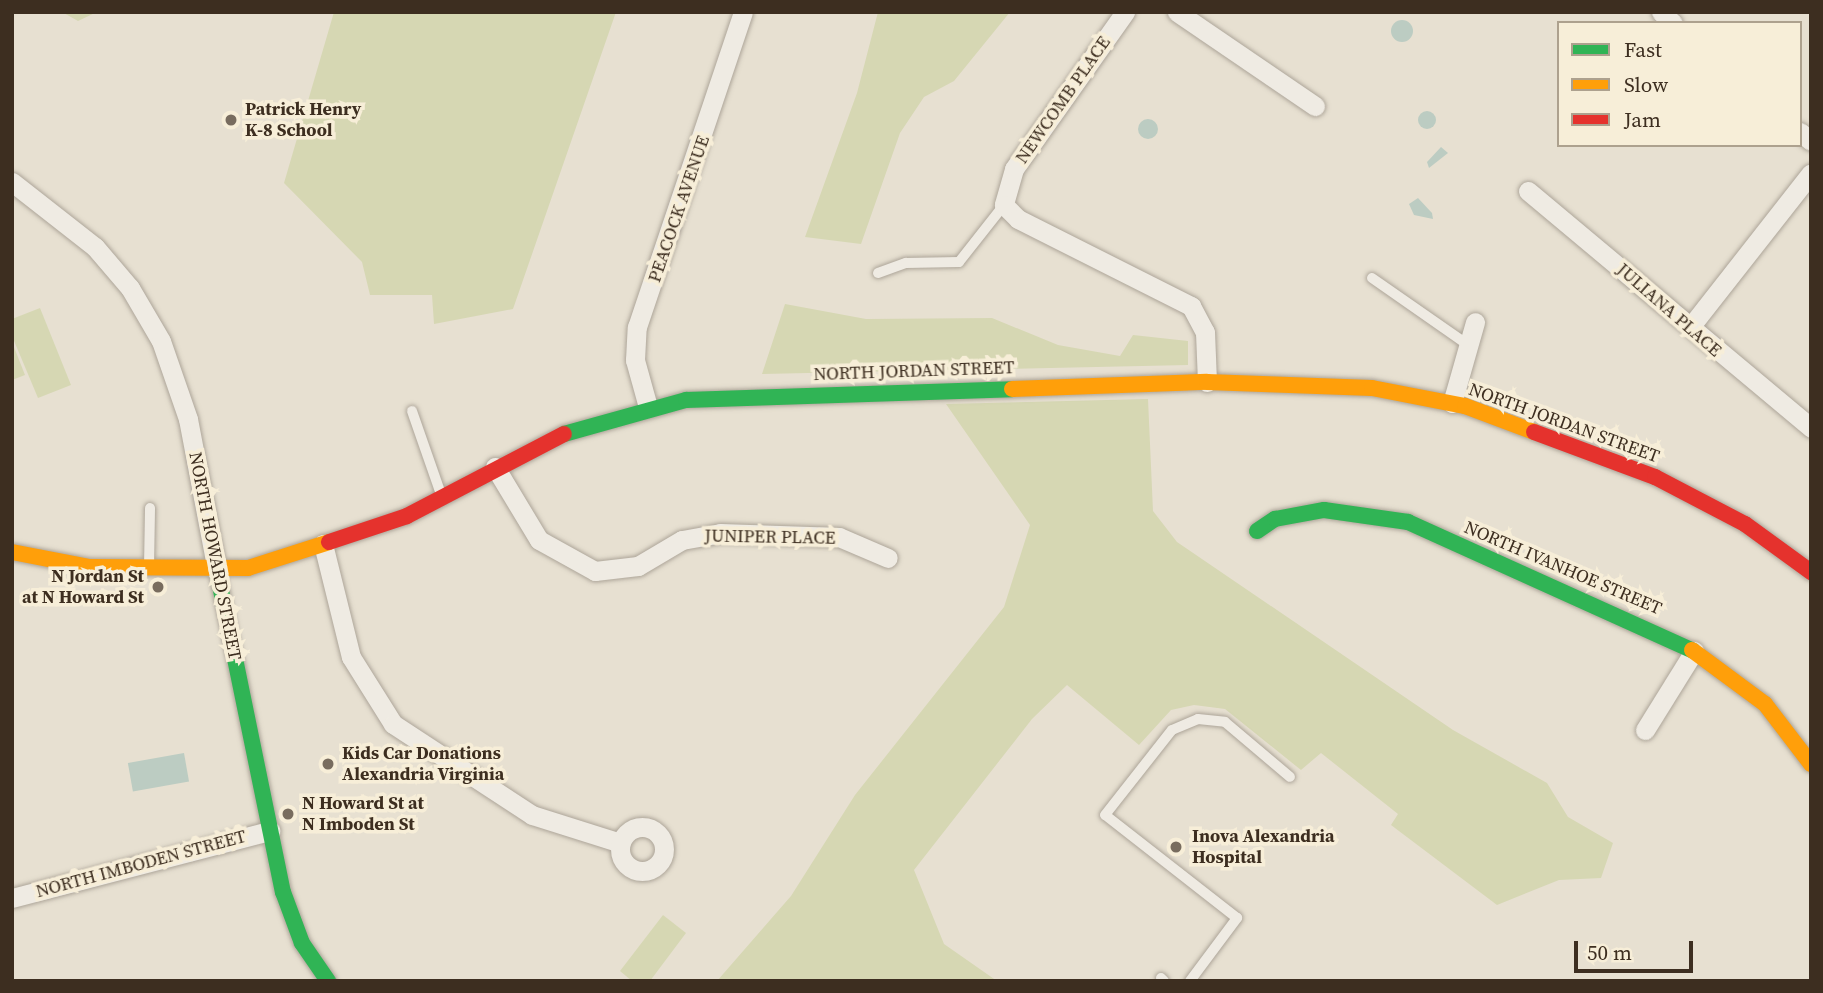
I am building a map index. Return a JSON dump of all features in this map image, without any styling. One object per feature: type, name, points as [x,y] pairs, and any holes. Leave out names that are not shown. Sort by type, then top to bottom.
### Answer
[{"type":"street","name":"PEACOCK AVENUE","points":[[648,407],[635,360],[637,327],[743,12]]},
{"type":"street","name":"NEWCOMB PLACE","points":[[1004,197],[1125,12]]},
{"type":"street","points":[[1177,12],[1315,106]]},
{"type":"street","points":[[1691,326],[1811,173]]},
{"type":"street","name":"NORTH HOWARD STREET","points":[[12,182],[78,229],[130,288],[161,341],[188,419],[288,910],[328,981]]},
{"type":"street","name":"JULIANA PLACE","points":[[1528,191],[1691,326],[1746,380],[1811,428]]},
{"type":"street","points":[[1004,197],[1018,219],[1191,306],[1205,332],[1207,382]]},
{"type":"street","points":[[1452,403],[1475,322]]},
{"type":"street","name":"NORTH JORDAN STREET","points":[[12,552],[89,568],[217,571],[272,562],[407,516],[495,467],[578,427],[648,407],[725,396],[1207,382],[1372,388],[1452,403],[1655,477],[1745,524],[1811,572]]},
{"type":"street","name":"JUNIPER PLACE","points":[[495,467],[539,540],[596,571],[638,566],[682,540],[720,533],[839,537],[888,558]]},
{"type":"street","name":"NORTH IVANHOE STREET","points":[[1257,531],[1297,512],[1391,516],[1625,614],[1694,651],[1765,704],[1811,764]]},
{"type":"street","points":[[323,544],[351,657],[393,724],[532,815],[621,843]]},
{"type":"street","points":[[1645,730],[1694,651]]},
{"type":"street","name":"NORTH IMBODEN STREET","points":[[12,898],[270,831]]},
{"type":"lane","points":[[878,273],[906,263],[959,262],[1004,197]]},
{"type":"lane","points":[[1372,278],[1468,345]]},
{"type":"lane","points":[[412,411],[442,498]]},
{"type":"lane","points":[[149,570],[150,508]]},
{"type":"lane","points":[[1190,981],[1237,918],[1105,815],[1172,730],[1198,719],[1225,722],[1290,777]]},
{"type":"green space","points":[[62,12],[97,12],[78,21]]},
{"type":"green space","points":[[334,12],[616,12],[513,309],[434,324],[432,295],[370,295],[362,262],[284,183]]},
{"type":"green space","points":[[878,12],[1010,12],[954,81],[924,97],[900,133],[861,244],[805,237],[857,93]]},
{"type":"green space","points":[[785,304],[866,319],[992,318],[1058,345],[1120,356],[1133,335],[1188,341],[1188,365],[762,374]]},
{"type":"green space","points":[[40,308],[71,385],[38,398],[12,336],[12,319]]},
{"type":"green space","points":[[12,342],[25,375],[12,380]]},
{"type":"green space","points":[[1148,399],[1153,511],[1177,542],[1453,730],[1547,783],[1568,817],[1613,843],[1601,878],[1559,880],[1497,905],[1391,825],[1398,814],[1321,753],[1301,770],[1225,709],[1194,705],[1171,710],[1139,745],[1067,685],[1032,719],[914,870],[944,944],[997,981],[717,981],[791,896],[855,795],[1004,607],[1030,525],[946,404]]},
{"type":"green space","points":[[663,915],[686,933],[650,981],[632,981],[620,971]]},
{"type":"shaded area","points":[[1402,20],[1410,23],[1413,31],[1410,39],[1402,42],[1394,39],[1391,31],[1394,23]]},
{"type":"shaded area","points":[[1427,111],[1433,114],[1436,120],[1433,126],[1427,129],[1421,126],[1418,120],[1421,114]]},
{"type":"shaded area","points":[[1144,119],[1152,119],[1158,129],[1152,139],[1144,139],[1138,133],[1138,125]]},
{"type":"shaded area","points":[[1441,147],[1448,153],[1429,168],[1427,162]]},
{"type":"shaded area","points":[[1418,198],[1432,213],[1433,219],[1414,215],[1409,204]]},
{"type":"shaded area","points":[[184,753],[189,782],[133,791],[128,763]]},
{"type":"traffic: fast","points":[[564,434],[686,400],[1012,389]]},
{"type":"traffic: fast","points":[[1257,531],[1275,519],[1324,510],[1408,522],[1692,650]]},
{"type":"traffic: fast","points":[[217,571],[283,892],[302,943],[328,981]]},
{"type":"traffic: slow","points":[[1012,389],[1207,382],[1372,388],[1465,406],[1534,432]]},
{"type":"traffic: slow","points":[[12,552],[89,567],[248,568],[329,542]]},
{"type":"traffic: slow","points":[[1692,650],[1765,704],[1811,764]]},
{"type":"traffic: jam","points":[[1534,432],[1655,477],[1745,524],[1811,572]]},
{"type":"traffic: jam","points":[[329,542],[407,516],[564,434]]},
{"type":"place","name":"Patrick Henry K-8 School","points":[[231,120]]},
{"type":"place","name":"N Jordan St at N Howard St","points":[[158,587]]},
{"type":"place","name":"Kids Car Donations Alexandria Virginia","points":[[328,764]]},
{"type":"place","name":"N Howard St at N Imboden St","points":[[288,814]]},
{"type":"place","name":"Inova Alexandria Hospital","points":[[1176,847]]}]
